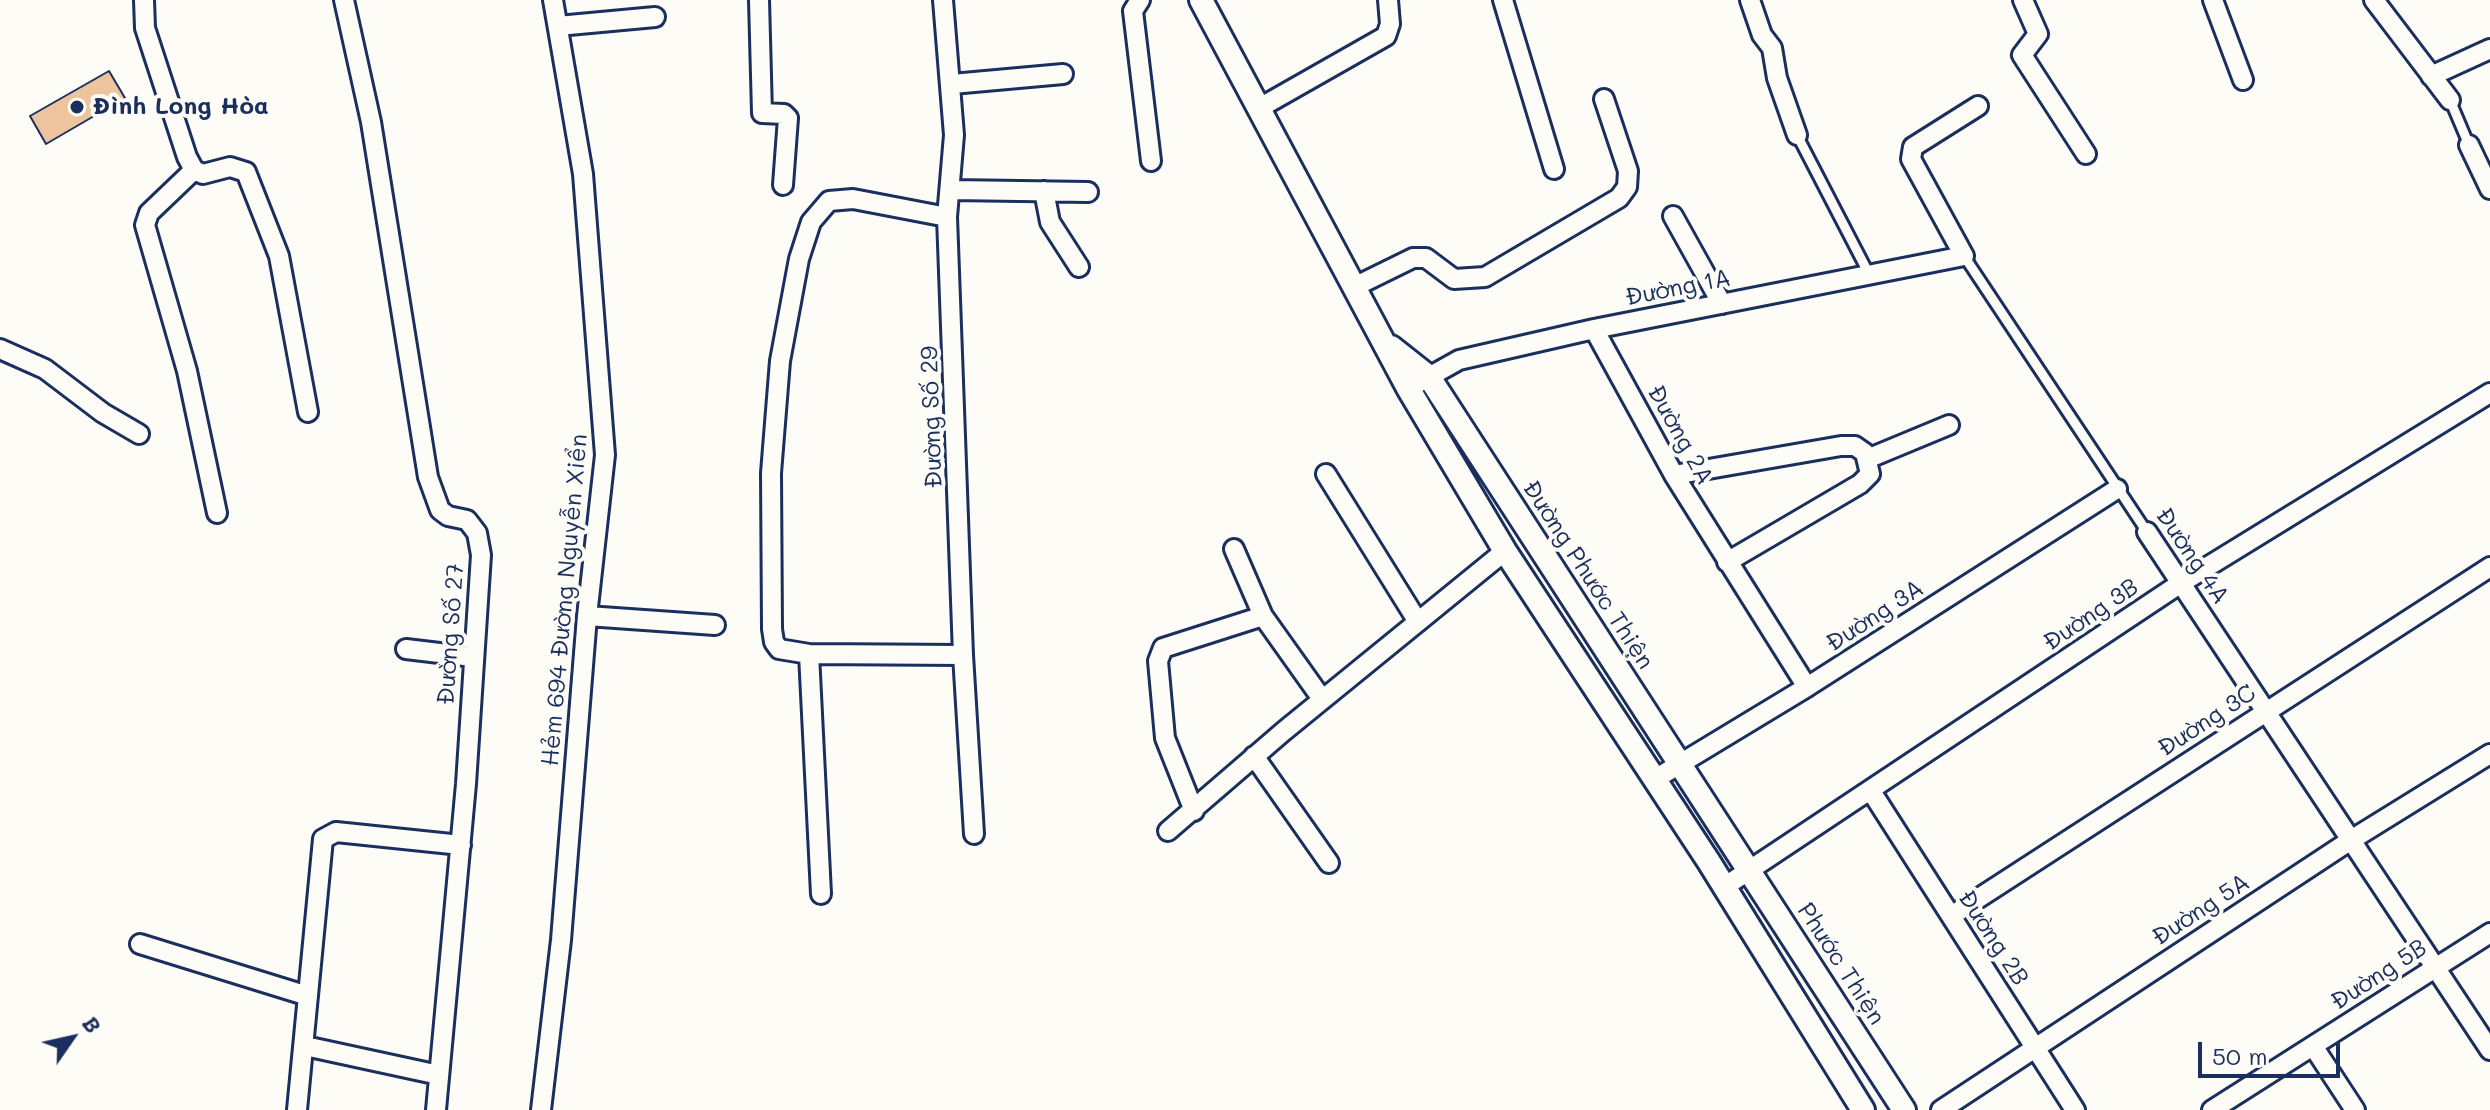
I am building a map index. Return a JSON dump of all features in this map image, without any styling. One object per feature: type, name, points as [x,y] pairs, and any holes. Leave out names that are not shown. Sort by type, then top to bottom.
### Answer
[{"type":"street","points":[[144,0],[145,28],[194,170],[203,174],[230,167],[246,172],[279,256],[308,412]]},
{"type":"street","name":"Đường Số 27","points":[[344,0],[371,122],[428,477],[440,510],[448,516],[467,520],[477,533],[481,555],[461,845],[436,1110]]},
{"type":"street","name":"Hẻm 694 Đường Nguyễn Xiển","points":[[541,1110],[562,925],[587,616],[605,455],[583,174],[553,0]]},
{"type":"street","points":[[759,0],[762,113],[784,114],[788,118],[783,185]]},
{"type":"street","name":"Đường Số 29","points":[[943,0],[952,84],[952,190],[947,217],[963,655],[974,834]]},
{"type":"street","points":[[1140,0],[1133,11],[1151,161]]},
{"type":"street","name":"Đường Phước Thiện","points":[[1201,0],[1261,107],[1408,388],[1505,551],[1724,887]]},
{"type":"street","points":[[1261,107],[1386,36],[1390,24],[1388,0]]},
{"type":"street","points":[[1503,0],[1554,169]]},
{"type":"street","points":[[1750,0],[1762,35],[1772,48],[1777,78],[1797,135]]},
{"type":"street","points":[[2023,0],[2038,34],[2022,55],[2086,154]]},
{"type":"street","points":[[2213,0],[2243,80]]},
{"type":"street","points":[[2374,0],[2450,100]]},
{"type":"street","points":[[558,26],[655,17]]},
{"type":"street","points":[[2431,76],[2490,49]]},
{"type":"street","points":[[952,84],[1063,74]]},
{"type":"street","points":[[1356,286],[1413,258],[1426,258],[1454,279],[1485,277],[1619,198],[1627,187],[1628,171],[1604,99]]},
{"type":"street","name":"Đường 4A","points":[[1964,256],[1911,159],[1913,147],[1978,106]]},
{"type":"street","points":[[2469,145],[2488,182]]},
{"type":"street","points":[[194,170],[149,213],[145,225],[187,371],[217,513]]},
{"type":"street","points":[[952,190],[1088,192]]},
{"type":"street","points":[[1044,191],[1050,222],[1079,267]]},
{"type":"street","points":[[947,217],[853,199],[829,201],[811,222],[799,259],[780,361],[771,473],[772,629],[774,642],[779,649],[809,654],[963,655]]},
{"type":"street","points":[[1673,216],[1722,304]]},
{"type":"street","name":"Đường 1A","points":[[1408,388],[1459,360],[1594,329],[1964,256]]},
{"type":"street","name":"Đường 2A","points":[[1594,329],[1674,475],[1807,687]]},
{"type":"street","name":"Đường Phước Thiện","points":[[1387,344],[1429,377],[1732,846]]},
{"type":"street","points":[[0,349],[45,369],[103,413],[139,434]]},
{"type":"street","name":"Đường 3B","points":[[1724,887],[2181,583],[2490,393]]},
{"type":"street","points":[[1867,459],[1949,425]]},
{"type":"street","points":[[1674,475],[1841,446],[1855,446],[1867,459],[1870,474],[1860,484],[1727,562]]},
{"type":"street","points":[[1326,474],[1418,622]]},
{"type":"street","name":"Đường 3A","points":[[1655,779],[1807,687],[2117,489]]},
{"type":"street","name":"Đường 4A","points":[[2147,532],[2490,1050]]},
{"type":"street","points":[[1234,549],[1263,616],[1322,699]]},
{"type":"street","points":[[1168,831],[1322,699],[1505,551]]},
{"type":"street","name":"Đường 3C","points":[[1951,916],[2490,567]]},
{"type":"street","points":[[587,616],[715,625]]},
{"type":"street","points":[[1194,811],[1165,738],[1159,653],[1168,645],[1263,616]]},
{"type":"street","points":[[406,649],[473,657]]},
{"type":"street","points":[[809,654],[821,894]]},
{"type":"street","name":"Đường 5A","points":[[1941,1110],[2351,840],[2490,754]]},
{"type":"street","points":[[1254,756],[1329,863]]},
{"type":"street","name":"Đường 2B","points":[[1871,791],[2075,1110]]},
{"type":"street","points":[[297,1110],[323,839],[336,832],[461,845]]},
{"type":"street","name":"Phước Thiện","points":[[1732,846],[1904,1110]]},
{"type":"street","points":[[1724,887],[1863,1110]]},
{"type":"street","name":"Đường 5B","points":[[2212,1110],[2238,1103],[2313,1046],[2490,933]]},
{"type":"street","points":[[140,944],[308,996]]},
{"type":"street","points":[[305,1046],[439,1075]]},
{"type":"street","points":[[2313,1046],[2355,1110]]},
{"type":"lane","points":[[2450,100],[2469,145]]},
{"type":"lane","points":[[1797,135],[1869,275]]},
{"type":"lane","name":"Đường 4A","points":[[1964,256],[2147,532]]},
{"type":"building","name":"Đình Long Hòa","points":[[109,71],[125,98],[46,144],[30,116]]},
{"type":"place","name":"Đình Long Hòa","points":[[77,107]]}]
